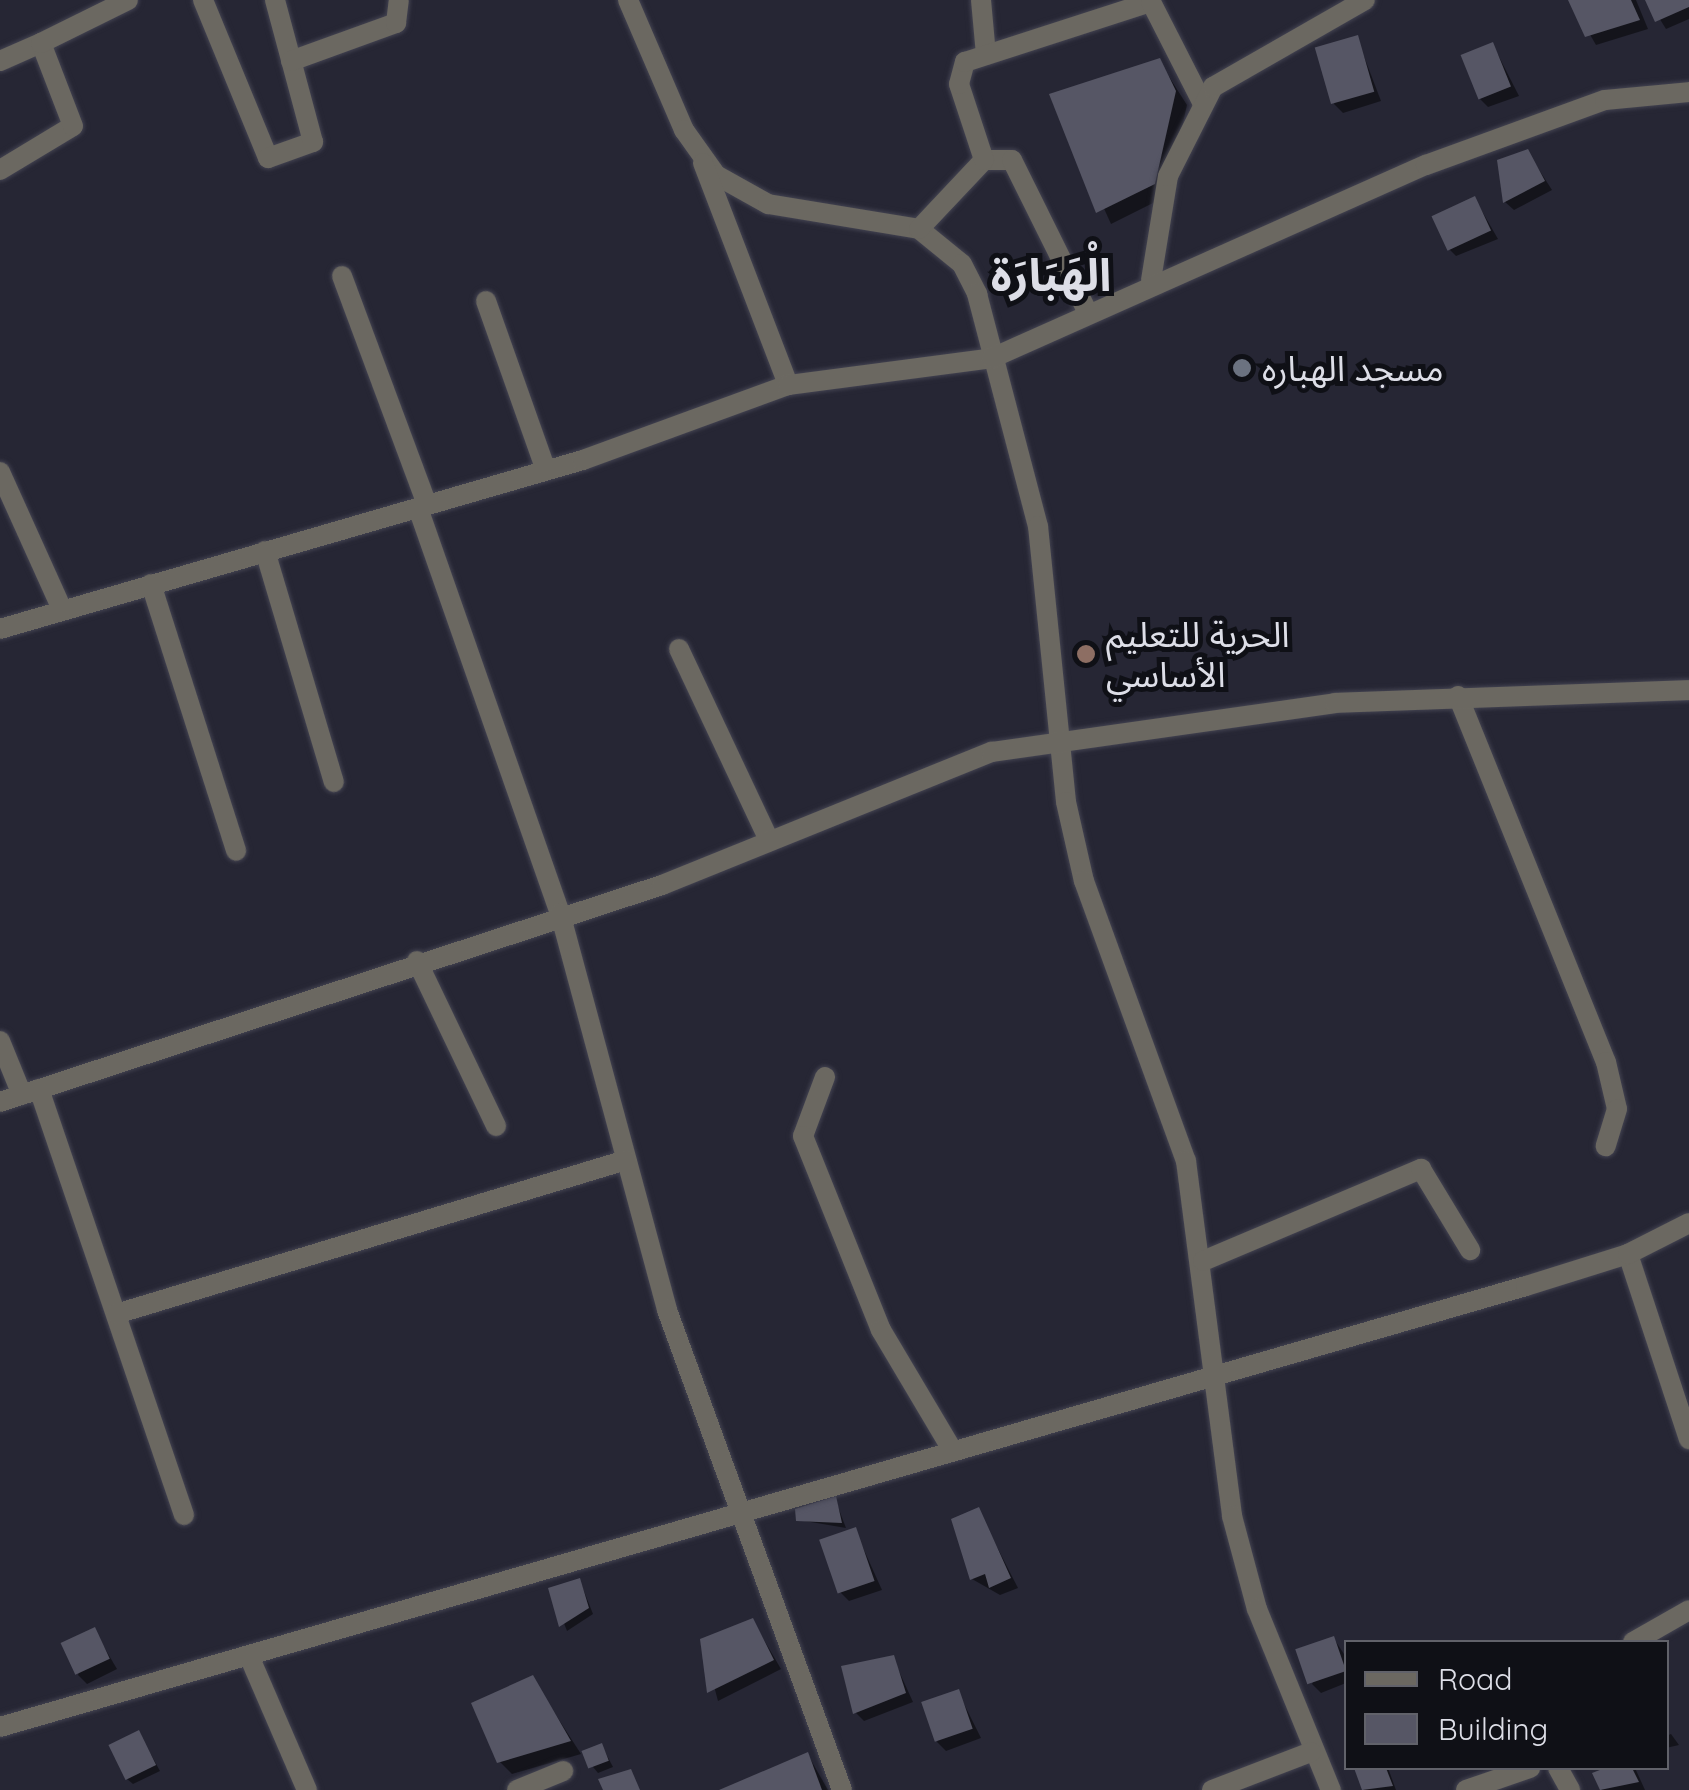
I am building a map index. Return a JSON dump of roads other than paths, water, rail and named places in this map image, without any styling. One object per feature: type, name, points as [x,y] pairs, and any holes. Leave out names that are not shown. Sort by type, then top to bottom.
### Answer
[{"type":"street","points":[[0,61],[128,0]]},
{"type":"street","points":[[203,0],[256,149],[268,158],[313,142],[275,0]]},
{"type":"street","points":[[292,61],[396,24],[399,0]]},
{"type":"street","points":[[628,0],[701,160],[788,386]]},
{"type":"street","points":[[980,0],[986,54]]},
{"type":"street","points":[[984,160],[959,75],[986,54],[1151,2],[1203,104]]},
{"type":"street","points":[[1152,280],[1168,176],[1203,104],[1242,63],[1355,2]]},
{"type":"street","points":[[0,170],[73,126],[41,42]]},
{"type":"street","points":[[0,629],[546,470],[788,386],[992,358],[1152,280],[1604,100],[1689,92]]},
{"type":"street","points":[[701,160],[768,204],[919,229],[962,264],[1038,526],[1058,740],[1084,881],[1186,1161],[1203,1261],[1210,1371],[1243,1563],[1311,1752],[1332,1790]]},
{"type":"street","points":[[919,229],[984,160],[1012,160],[1088,313]]},
{"type":"street","points":[[342,276],[560,912],[667,1310],[842,1790]]},
{"type":"street","points":[[486,301],[546,470]]},
{"type":"street","points":[[0,472],[62,610]]},
{"type":"street","points":[[265,552],[334,782]]},
{"type":"street","points":[[152,584],[236,851]]},
{"type":"street","points":[[680,649],[767,836]]},
{"type":"street","points":[[0,1102],[560,912],[662,885],[767,836],[992,752],[1058,740],[1458,696],[1689,690]]},
{"type":"street","points":[[1458,696],[1614,1088],[1606,1146]]},
{"type":"street","points":[[417,961],[496,1126]]},
{"type":"street","points":[[0,1041],[30,1092],[116,1314],[184,1515]]},
{"type":"street","points":[[825,1078],[804,1136],[880,1330],[951,1448]]},
{"type":"street","points":[[116,1314],[626,1160]]},
{"type":"street","points":[[1203,1261],[1421,1169],[1470,1250]]},
{"type":"street","points":[[0,1727],[744,1513],[1210,1371],[1628,1254],[1689,1223]]},
{"type":"street","points":[[1628,1254],[1689,1439]]},
{"type":"street","points":[[1637,1640],[1689,1610]]},
{"type":"street","points":[[249,1656],[307,1790]]},
{"type":"street","points":[[1212,1790],[1311,1752]]},
{"type":"street","points":[[517,1790],[563,1770]]},
{"type":"street","points":[[1466,1790],[1524,1770]]},
{"type":"place","name":"مسجد الهباره","points":[[1242,368]]},
{"type":"place","name":"الحرية للتعليم الأساسي","points":[[1086,654]]},
{"type":"district","name":"الْهَبَارَة","points":[[1051,275]]}]
